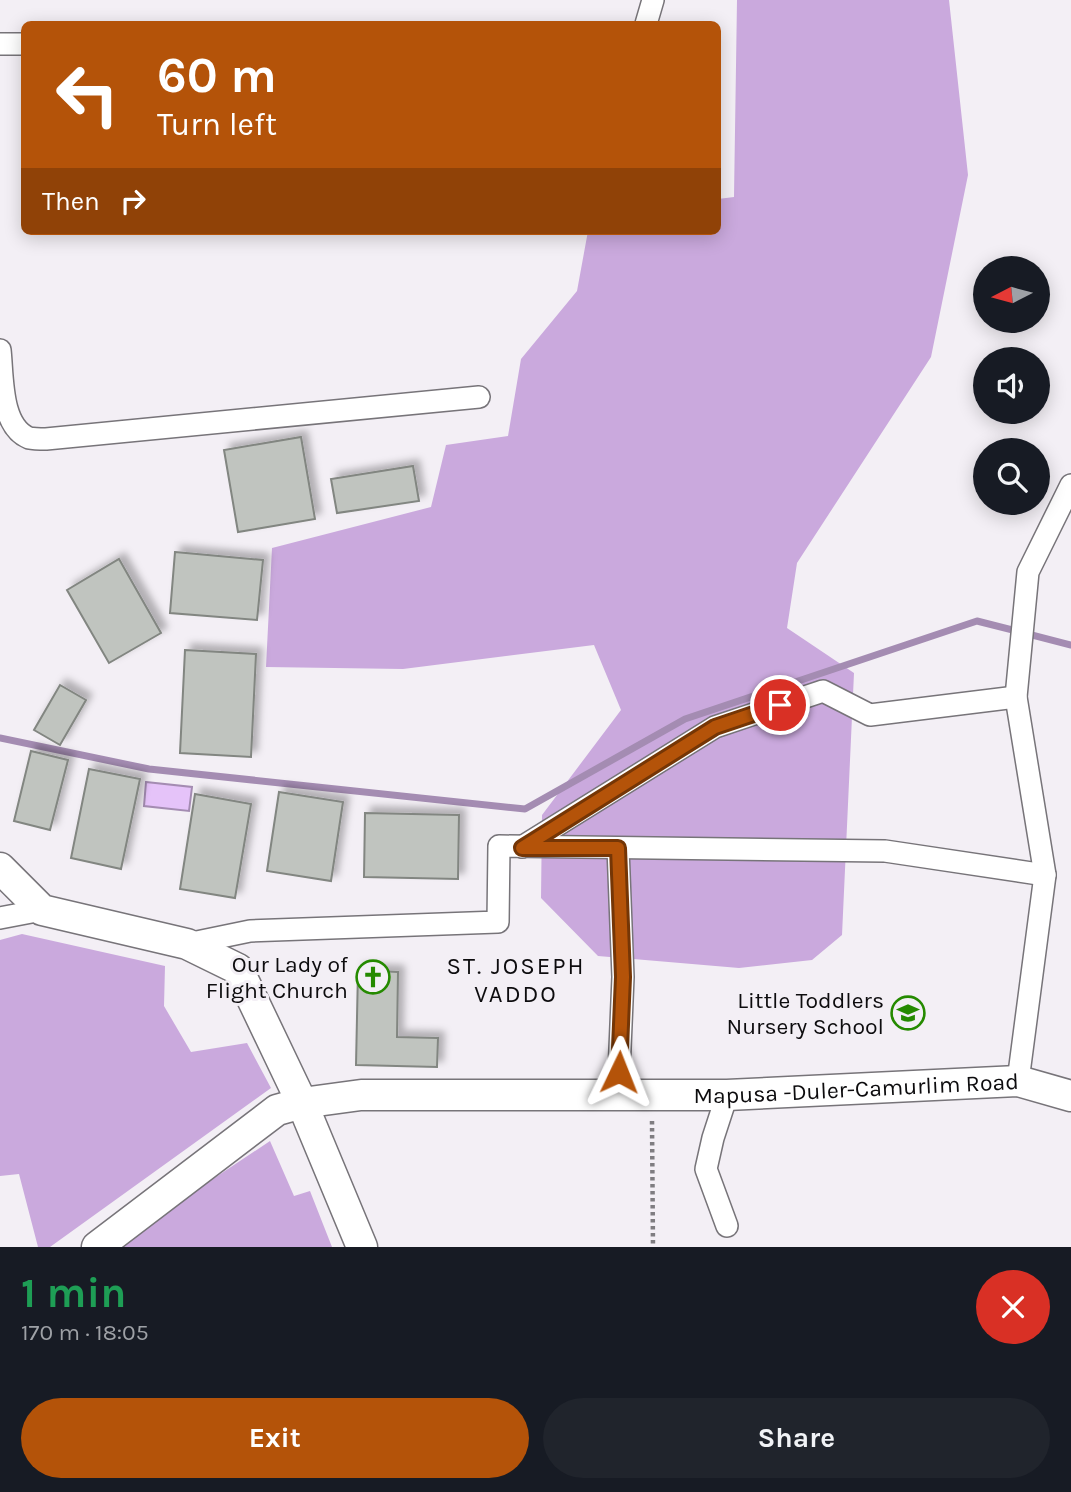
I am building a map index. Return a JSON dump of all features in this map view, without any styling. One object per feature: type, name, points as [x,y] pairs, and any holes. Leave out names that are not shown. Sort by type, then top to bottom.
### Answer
[{"type":"main road","points":[[0,868],[42,910],[187,944],[238,969],[302,1103],[362,1247]]},
{"type":"main road","name":"Mapusa -Duler-Camurlim Road","points":[[97,1247],[277,1110],[302,1103],[361,1095],[727,1095],[1018,1081],[1071,1096]]},
{"type":"street","points":[[647,21],[653,0]]},
{"type":"street","points":[[0,44],[21,44]]},
{"type":"street","points":[[0,350],[7,413],[15,428],[30,438],[60,438],[479,397]]},
{"type":"street","points":[[1018,1081],[1045,875],[1016,697],[1028,572],[1071,485]]},
{"type":"street","points":[[522,848],[715,727],[822,691],[870,715],[1016,697]]},
{"type":"street","points":[[187,944],[250,931],[498,922],[499,846],[885,851],[1045,875]]},
{"type":"street","points":[[618,848],[623,977],[618,1096]]},
{"type":"street","points":[[0,918],[42,910]]},
{"type":"street","points":[[727,1095],[712,1138],[706,1169],[727,1226]]},
{"type":"path","points":[[651,1096],[653,1247]]},
{"type":"shaded area","points":[[737,0],[949,0],[968,175],[931,357],[797,563],[787,628],[854,673],[842,935],[812,960],[739,968],[598,956],[541,898],[542,815],[621,710],[594,645],[403,669],[266,667],[272,548],[431,507],[446,445],[508,436],[521,359],[577,291],[587,235],[721,235],[721,199],[734,197]]},
{"type":"shaded area","points":[[146,782],[192,787],[189,811],[144,806]]},
{"type":"shaded area","points":[[22,934],[165,966],[164,1006],[191,1052],[247,1043],[271,1088],[50,1247],[38,1247],[19,1174],[0,1176],[0,940]]},
{"type":"shaded area","points":[[270,1141],[294,1196],[310,1191],[332,1247],[111,1247]]},
{"type":"building","points":[[301,437],[315,519],[238,532],[224,450]]},
{"type":"building","points":[[413,466],[419,501],[337,513],[331,479]]},
{"type":"building","points":[[175,552],[263,560],[257,620],[170,613]]},
{"type":"building","points":[[119,559],[161,633],[109,663],[67,590]]},
{"type":"building","points":[[185,650],[256,654],[251,757],[180,753]]},
{"type":"building","points":[[60,685],[86,700],[60,745],[34,730]]},
{"type":"building","points":[[31,751],[68,760],[50,830],[14,821]]},
{"type":"building","points":[[89,769],[140,779],[121,869],[71,858]]},
{"type":"building","points":[[279,792],[343,802],[331,881],[267,871]]},
{"type":"building","points":[[195,794],[251,804],[235,898],[180,889]]},
{"type":"building","points":[[365,813],[459,815],[458,879],[364,877]]},
{"type":"building","points":[[358,970],[398,972],[397,1037],[438,1038],[437,1067],[356,1065]]},
{"type":"waterway","points":[[0,738],[149,769],[525,809],[685,719],[977,621],[1071,645]]},
{"type":"place","name":"Our Lady of Flight Church","points":[[373,977]]},
{"type":"place","name":"Little Toddlers Nursery School","points":[[908,1013]]},
{"type":"district","name":"ST. JOSEPH VADDO","points":[[516,980]]},
{"type":"route","points":[[619,1072],[623,977],[618,848],[522,848],[715,727],[780,705]]}]
